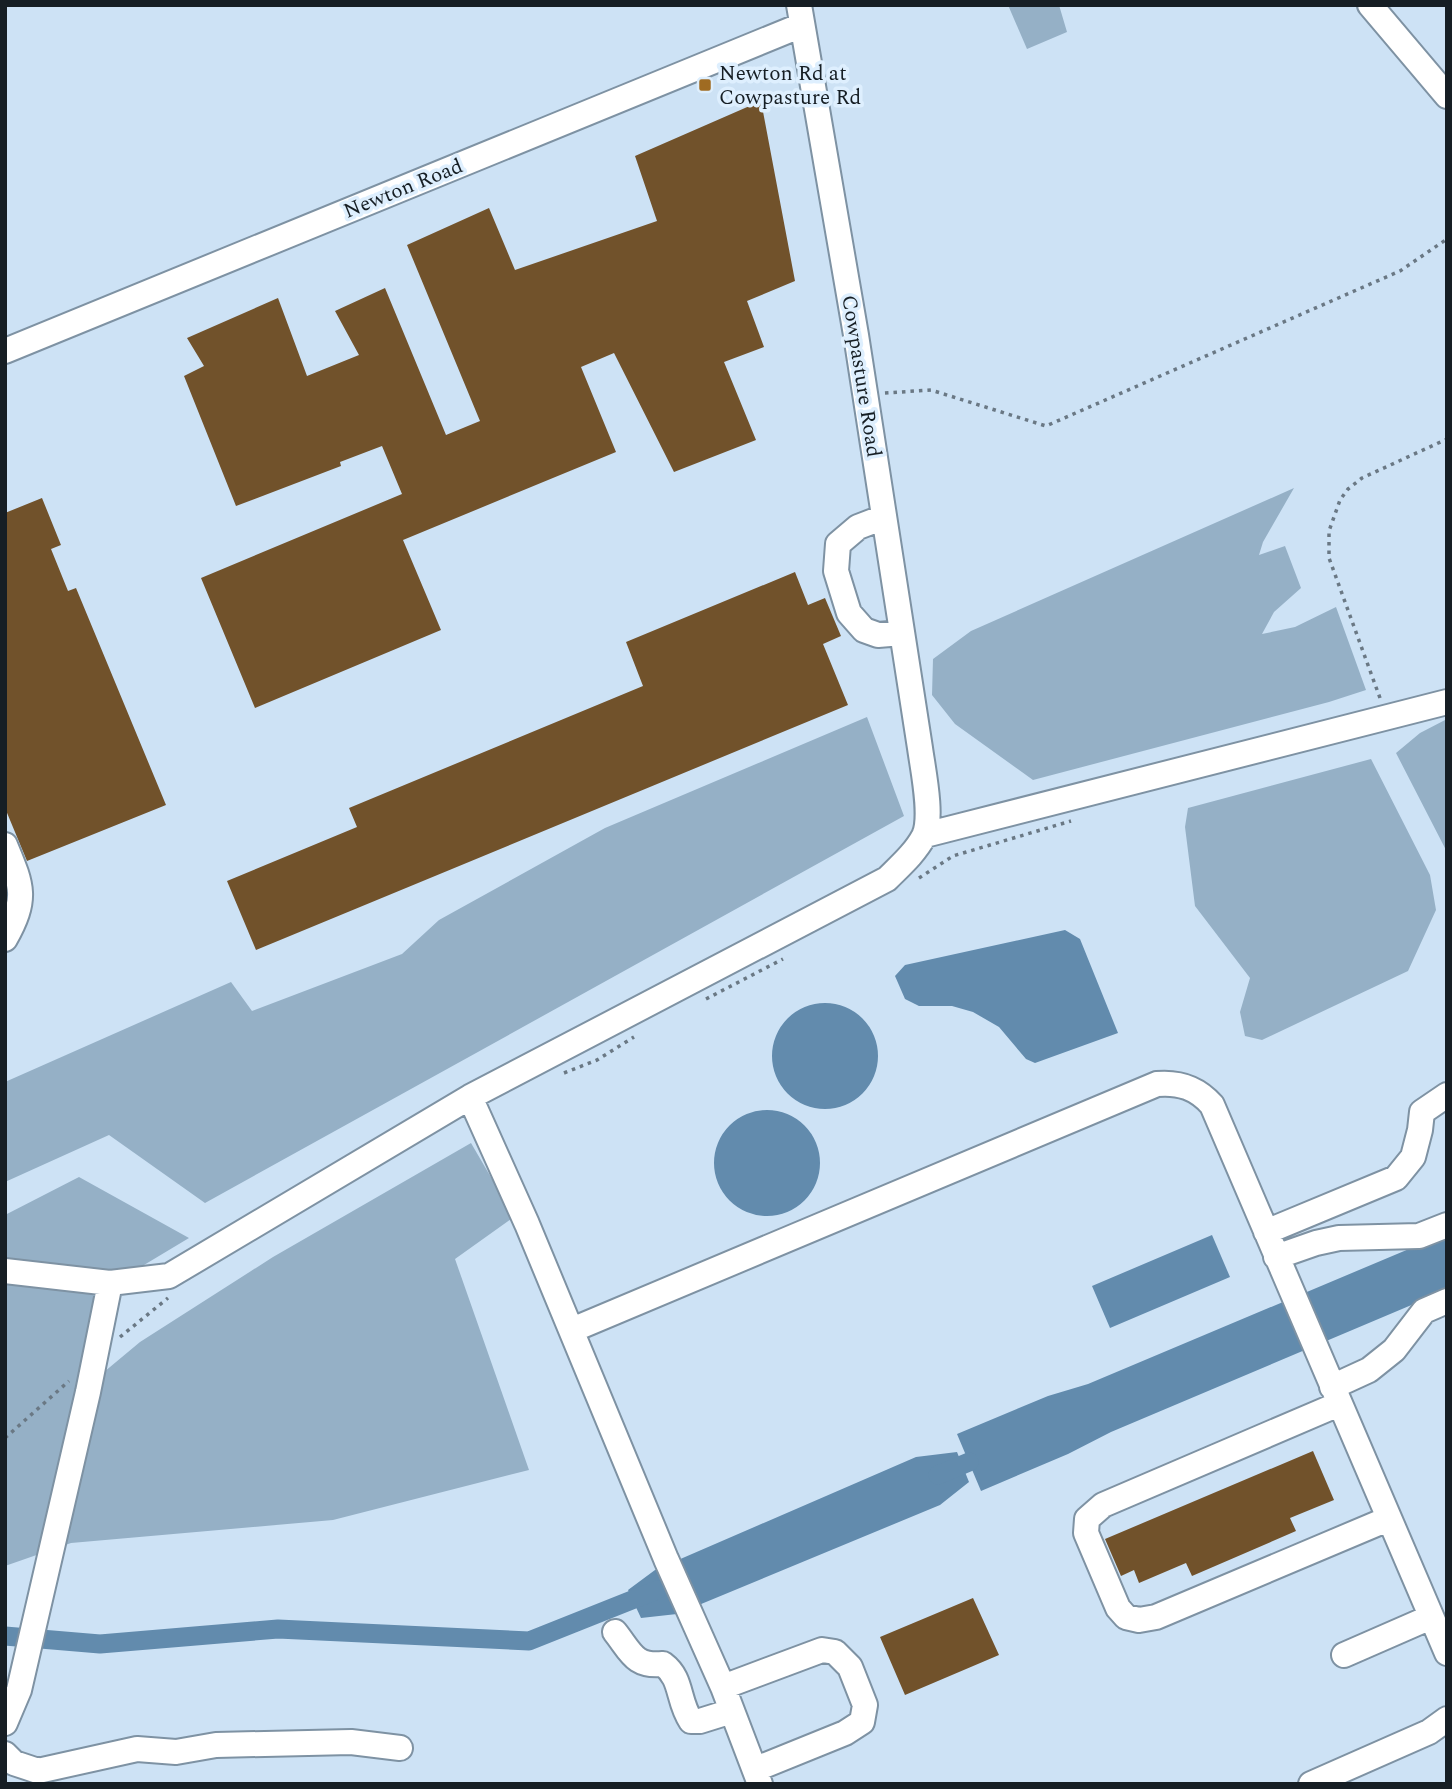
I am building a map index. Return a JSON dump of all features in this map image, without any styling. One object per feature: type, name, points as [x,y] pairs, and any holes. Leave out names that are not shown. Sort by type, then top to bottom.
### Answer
[{"type":"street","points":[[1370,5],[1447,96]]},
{"type":"street","name":"Newton Road","points":[[5,351],[800,15]]},
{"type":"street","name":"Cowpasture Road","points":[[800,15],[865,394],[928,799],[925,835]]},
{"type":"street","points":[[884,517],[858,527],[838,544],[835,571],[849,613],[863,630],[878,635],[902,633]]},
{"type":"street","points":[[5,1271],[110,1283],[169,1276],[471,1097],[887,878],[906,861],[925,835],[1447,702]]},
{"type":"street","points":[[5,845],[15,869],[21,897],[15,921],[5,939]]},
{"type":"street","points":[[572,1330],[1157,1084],[1175,1083],[1201,1093],[1212,1105],[1447,1653]]},
{"type":"street","points":[[1266,1231],[1396,1178],[1413,1157],[1422,1112],[1447,1095]]},
{"type":"street","points":[[471,1097],[572,1330],[666,1559],[733,1710],[758,1776],[862,1723],[865,1704],[857,1681],[850,1667],[835,1652],[821,1650],[723,1687]]},
{"type":"street","points":[[1276,1258],[1316,1243],[1339,1238],[1419,1236],[1447,1224]]},
{"type":"street","points":[[5,1723],[19,1690],[110,1283]]},
{"type":"street","points":[[1388,1519],[1156,1617],[1139,1620],[1126,1618],[1118,1608],[1086,1533],[1087,1520],[1103,1505],[1335,1396],[1394,1350],[1424,1311],[1447,1301]]},
{"type":"street","points":[[1344,1655],[1431,1616]]},
{"type":"street","points":[[615,1632],[637,1660],[648,1666],[663,1664],[674,1673],[685,1713],[691,1721],[700,1721],[733,1710]]},
{"type":"street","points":[[1311,1784],[1349,1776],[1429,1732],[1447,1719]]},
{"type":"street","points":[[5,1754],[14,1763],[38,1771],[136,1749],[176,1752],[216,1745],[351,1742],[400,1748]]},
{"type":"path","points":[[865,394],[931,390],[1046,426],[1401,271],[1447,239]]},
{"type":"path","points":[[1385,718],[1380,697],[1329,558],[1329,531],[1340,500],[1348,489],[1362,478],[1447,439]]},
{"type":"path","points":[[916,880],[953,856],[1076,820]]},
{"type":"path","points":[[699,1003],[794,953]]},
{"type":"path","points":[[560,1075],[597,1060],[641,1032]]},
{"type":"path","points":[[5,1438],[175,1292]]},
{"type":"shaded area","points":[[1008,5],[1059,5],[1067,32],[1027,49]]},
{"type":"shaded area","points":[[1294,488],[1263,542],[1259,555],[1285,546],[1301,588],[1274,612],[1262,634],[1295,627],[1336,607],[1366,690],[1033,780],[955,724],[932,695],[933,659],[971,631]]},
{"type":"shaded area","points":[[867,717],[904,816],[205,1203],[109,1135],[5,1182],[5,1082],[231,982],[252,1011],[402,954],[439,920],[605,828]]},
{"type":"shaded area","points":[[1447,719],[1447,852],[1396,753],[1420,733]]},
{"type":"shaded area","points":[[1371,759],[1430,875],[1436,910],[1408,971],[1262,1040],[1245,1036],[1240,1012],[1250,978],[1195,906],[1185,827],[1188,808]]},
{"type":"shaded area","points":[[1065,930],[1080,939],[1118,1033],[1035,1063],[1026,1059],[999,1027],[973,1012],[952,1006],[919,1006],[905,999],[895,976],[905,965]]},
{"type":"shaded area","points":[[825,1003],[845,1007],[863,1018],[874,1036],[878,1056],[874,1076],[863,1094],[845,1105],[825,1109],[805,1105],[787,1094],[776,1076],[772,1056],[776,1036],[787,1018],[805,1007]]},
{"type":"shaded area","points":[[767,1110],[787,1114],[805,1125],[816,1143],[820,1163],[816,1183],[805,1201],[787,1212],[767,1216],[747,1212],[729,1201],[718,1183],[714,1163],[718,1143],[729,1125],[747,1114]]},
{"type":"shaded area","points":[[471,1143],[514,1217],[455,1259],[529,1470],[333,1520],[71,1543],[5,1566],[5,1215],[79,1177],[189,1238],[99,1292],[80,1392],[140,1342],[273,1257]]},
{"type":"shaded area","points":[[1447,1233],[1447,1290],[1111,1432],[1068,1454],[981,1491],[957,1434],[1048,1396],[1088,1384]]},
{"type":"shaded area","points":[[1212,1235],[1230,1277],[1110,1328],[1092,1286]]},
{"type":"shaded area","points":[[957,1452],[969,1482],[940,1505],[677,1614],[641,1618],[628,1590],[655,1570],[916,1457]]},
{"type":"building","points":[[761,101],[795,281],[747,301],[764,347],[724,362],[756,440],[674,472],[614,353],[581,367],[616,452],[403,540],[441,630],[255,708],[201,578],[402,494],[382,446],[340,462],[341,466],[236,506],[184,376],[204,366],[187,338],[278,298],[307,376],[359,355],[335,311],[385,288],[446,435],[480,421],[407,245],[489,208],[515,270],[657,221],[635,156]]},
{"type":"building","points":[[42,498],[61,545],[51,549],[68,591],[76,588],[166,805],[27,861],[5,808],[5,513]]},
{"type":"building","points":[[795,572],[808,605],[825,598],[841,636],[823,644],[848,705],[256,950],[227,881],[357,827],[349,808],[643,686],[626,642]]},
{"type":"building","points":[[1313,1451],[1334,1500],[1290,1518],[1296,1531],[1192,1576],[1186,1563],[1139,1583],[1134,1570],[1121,1576],[1105,1539]]},
{"type":"building","points":[[973,1598],[999,1655],[905,1695],[880,1637]]},
{"type":"waterway","points":[[938,1475],[969,1462]]},
{"type":"waterway","points":[[5,1636],[100,1644],[278,1629],[529,1641],[657,1590]]},
{"type":"place","name":"Newton Rd at Cowpasture Rd","points":[[705,85]]}]
